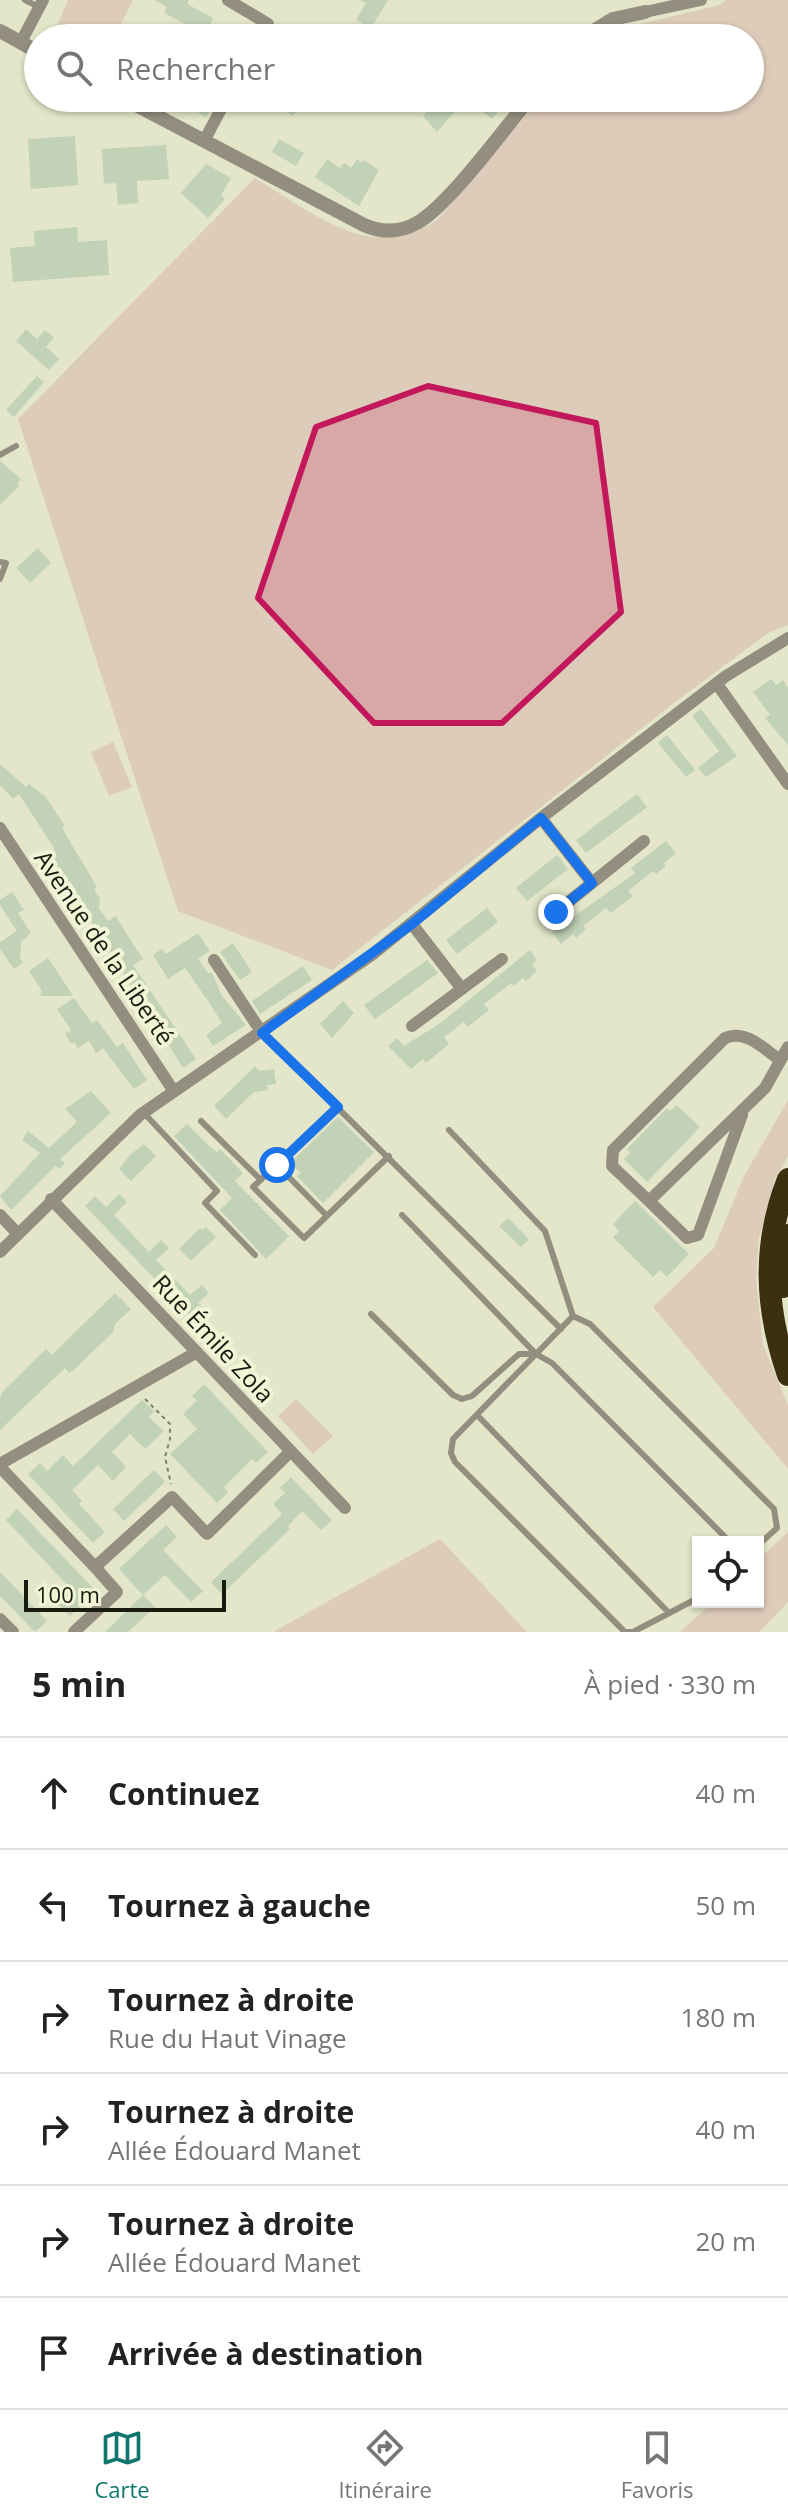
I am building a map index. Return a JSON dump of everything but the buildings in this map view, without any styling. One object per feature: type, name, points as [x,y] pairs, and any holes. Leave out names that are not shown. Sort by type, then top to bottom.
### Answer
[{"type":"highway","points":[[788,1179],[775,1218],[768,1264],[772,1320],[788,1375]]},
{"type":"highway","points":[[788,1235],[782,1281],[788,1328]]},
{"type":"street","points":[[228,0],[268,24]]},
{"type":"street","points":[[605,24],[613,19],[701,0]]},
{"type":"street","points":[[30,24],[41,4]]},
{"type":"street","points":[[0,31],[24,44]]},
{"type":"street","points":[[21,42],[24,36]]},
{"type":"street","points":[[149,112],[364,225],[392,231],[419,222],[433,211],[518,112]]},
{"type":"street","points":[[204,141],[220,112]]},
{"type":"street","points":[[0,1252],[143,1112],[262,1033],[412,924],[541,818],[717,684],[788,638]]},
{"type":"street","points":[[717,684],[788,784]]},
{"type":"street","points":[[541,818],[592,883]]},
{"type":"street","name":"Avenue de la Liberté","points":[[0,828],[173,1090]]},
{"type":"street","points":[[556,912],[644,841]]},
{"type":"street","points":[[412,924],[462,989]]},
{"type":"street","points":[[412,1026],[502,959]]},
{"type":"street","points":[[214,960],[262,1033]]},
{"type":"street","points":[[743,1112],[698,1235],[687,1238],[612,1166],[609,1158],[613,1150],[729,1036],[748,1038],[780,1060]]},
{"type":"street","points":[[649,1201],[765,1088],[788,1047]]},
{"type":"street","name":"Rue Émile Zola","points":[[51,1199],[345,1508]]},
{"type":"street","points":[[0,1215],[18,1234]]},
{"type":"street","points":[[74,1632],[117,1592],[0,1466],[197,1352]]},
{"type":"street","points":[[95,1567],[172,1497],[207,1534],[291,1451]]},
{"type":"street","points":[[0,1619],[13,1632]]},
{"type":"lane","points":[[25,0],[41,4]]},
{"type":"lane","points":[[0,455],[16,446]]},
{"type":"lane","points":[[0,562],[6,563],[0,579]]},
{"type":"lane","points":[[262,1033],[561,1329]]},
{"type":"lane","points":[[338,1107],[253,1187],[304,1238],[389,1156]]},
{"type":"lane","points":[[143,1112],[217,1191],[205,1203],[255,1255]]},
{"type":"lane","points":[[201,1121],[261,1180]]},
{"type":"lane","points":[[449,1130],[545,1231],[573,1316],[590,1324],[774,1509],[777,1528],[764,1540]]},
{"type":"lane","points":[[277,1165],[327,1216]]},
{"type":"lane","points":[[402,1215],[536,1354],[552,1363],[724,1536]]},
{"type":"lane","points":[[371,1314],[453,1395],[462,1399],[472,1396],[519,1354],[536,1354]]},
{"type":"lane","points":[[573,1316],[453,1439],[451,1453],[455,1462],[625,1632],[633,1632],[692,1601]]},
{"type":"lane","points":[[478,1416],[669,1613]]},
{"type":"path","points":[[135,1389],[170,1424],[170,1444],[165,1457],[172,1497]]},
{"type":"highlighted area","points":[[428,386],[596,423],[621,612],[502,723],[374,723],[258,598],[316,427]]},
{"type":"shaded area","points":[[68,0],[133,0],[121,24],[58,24]]},
{"type":"shaded area","points":[[726,0],[788,0],[788,625],[768,633],[678,700],[332,970],[178,911],[18,419],[255,178],[321,219],[367,236],[390,238],[414,232],[438,219],[529,112],[764,112],[764,24],[641,24],[719,5]]},
{"type":"shaded area","points":[[113,742],[132,787],[109,796],[91,752]]},
{"type":"shaded area","points":[[788,1100],[788,1156],[775,1179],[759,1238],[756,1280],[763,1345],[788,1405],[788,1469],[653,1307],[714,1248],[744,1176]]},
{"type":"shaded area","points":[[296,1399],[333,1436],[313,1454],[278,1416]]},
{"type":"shaded area","points":[[788,1532],[788,1602],[759,1632],[680,1632],[706,1608],[764,1608],[764,1554]]},
{"type":"shaded area","points":[[440,1539],[527,1632],[273,1632]]},
{"type":"route","points":[[277,1165],[338,1107],[262,1033],[412,924],[541,818],[592,883],[556,912]]}]
